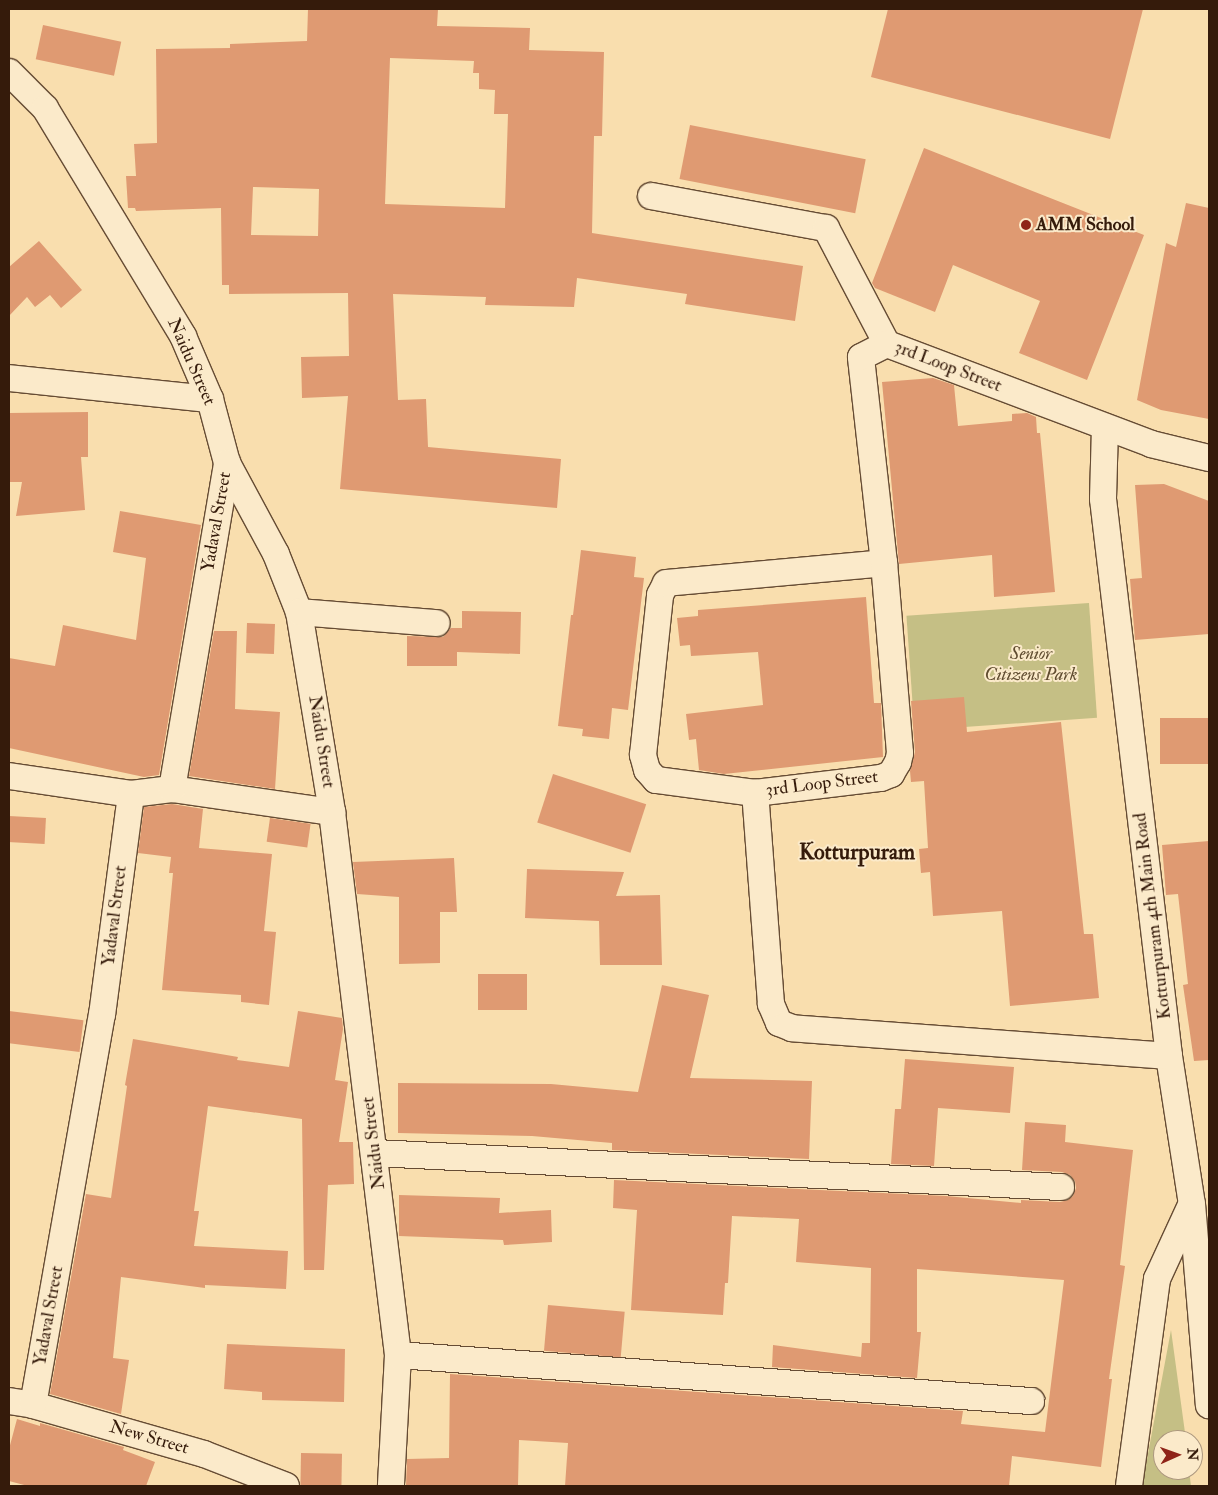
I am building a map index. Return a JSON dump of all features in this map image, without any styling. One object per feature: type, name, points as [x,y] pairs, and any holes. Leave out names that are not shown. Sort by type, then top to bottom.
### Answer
[{"type":"street","name":"Naidu Street","points":[[9,72],[45,108],[183,336],[210,398],[227,463],[276,554],[299,612],[332,812],[375,1153],[398,1355],[391,1486]]},
{"type":"street","points":[[651,196],[826,228],[887,344]]},
{"type":"street","name":"3rd Loop Street","points":[[1169,1056],[792,1028],[779,1023],[771,1004],[755,793],[881,778],[891,774],[896,769],[900,754],[884,564],[861,357],[887,344],[1151,444],[1209,458]]},
{"type":"street","points":[[9,378],[210,398]]},
{"type":"street","name":"Kotturpuram 4th Main Road","points":[[1105,426],[1104,499],[1169,1056],[1192,1204],[1209,1405]]},
{"type":"street","name":"Yadaval Street","points":[[172,789],[227,463]]},
{"type":"street","points":[[755,793],[656,780],[647,770],[643,755],[660,595],[666,584],[884,564]]},
{"type":"street","points":[[299,612],[437,623]]},
{"type":"street","points":[[9,776],[131,794],[172,789],[332,812]]},
{"type":"street","name":"Yadaval Street","points":[[21,1403],[102,1015],[131,794]]},
{"type":"street","points":[[375,1153],[1061,1187]]},
{"type":"street","points":[[1129,1486],[1158,1280],[1192,1204]]},
{"type":"street","points":[[398,1355],[1032,1401]]},
{"type":"street","name":"New Street","points":[[21,1403],[204,1454],[286,1486]]},
{"type":"green space","name":"Senior Citizens Park","points":[[1089,603],[1097,718],[914,730],[906,616]]},
{"type":"green space","points":[[1171,1330],[1185,1430],[1153,1430],[1153,1480],[1190,1480],[1191,1486],[1142,1486]]},
{"type":"building","points":[[308,9],[438,9],[437,26],[530,28],[529,50],[604,52],[602,136],[594,136],[592,233],[803,266],[795,321],[685,304],[687,294],[577,278],[574,307],[485,305],[486,297],[393,294],[398,400],[426,399],[428,447],[561,459],[557,508],[340,489],[348,396],[302,398],[301,357],[349,356],[348,293],[229,294],[229,285],[222,285],[221,208],[136,211],[135,208],[128,208],[126,176],[136,176],[134,144],[157,143],[156,49],[230,48],[230,44],[307,41]],"holes":[[[390,58],[474,61],[473,73],[479,73],[479,89],[495,90],[494,114],[508,114],[505,208],[385,204]],[[253,187],[319,189],[318,236],[251,235]]]},
{"type":"building","points":[[888,9],[1143,9],[1110,139],[871,77]]},
{"type":"building","points":[[43,25],[121,42],[114,76],[36,59]]},
{"type":"building","points":[[690,125],[866,159],[855,213],[680,179]]},
{"type":"building","points":[[924,148],[1144,235],[1087,380],[1019,353],[1040,301],[953,265],[935,312],[875,288],[872,283]]},
{"type":"building","points":[[1186,203],[1209,208],[1209,419],[1161,410],[1137,400],[1166,243],[1176,247]]},
{"type":"building","points":[[39,241],[82,290],[61,308],[50,295],[35,307],[27,297],[9,316],[9,267]]},
{"type":"building","points":[[933,378],[954,385],[958,426],[1012,421],[1012,414],[1027,413],[1036,417],[1037,433],[1040,433],[1055,592],[994,597],[992,555],[899,564],[882,382]]},
{"type":"building","points":[[88,412],[88,457],[81,457],[85,510],[16,516],[22,482],[9,482],[9,413]]},
{"type":"building","points":[[1164,484],[1209,501],[1209,634],[1135,640],[1130,579],[1142,578],[1135,485]]},
{"type":"building","points":[[120,511],[201,525],[159,775],[144,777],[9,748],[9,658],[55,666],[63,625],[136,640],[146,558],[113,552]]},
{"type":"building","points":[[581,550],[636,557],[634,577],[644,578],[628,710],[612,708],[609,739],[582,736],[583,729],[558,726]]},
{"type":"building","points":[[866,597],[874,703],[881,703],[883,757],[724,774],[699,770],[696,739],[689,740],[686,714],[763,705],[758,652],[691,656],[690,645],[680,646],[677,618],[698,616],[698,610]]},
{"type":"building","points":[[462,611],[521,612],[520,654],[457,652],[457,666],[407,666],[407,636],[443,637],[451,628],[462,628]]},
{"type":"building","points":[[247,623],[275,624],[274,654],[246,653]]},
{"type":"building","points":[[214,631],[237,631],[235,709],[280,712],[275,789],[189,776]]},
{"type":"building","points":[[964,697],[967,732],[1061,722],[1084,934],[1093,934],[1099,998],[1010,1006],[1002,911],[933,916],[930,872],[921,873],[919,849],[928,848],[924,781],[911,782],[910,771],[915,752],[911,701]]},
{"type":"building","points":[[1160,718],[1209,718],[1209,764],[1160,764]]},
{"type":"building","points":[[553,774],[646,804],[630,853],[537,823]]},
{"type":"building","points":[[172,804],[203,809],[199,848],[272,854],[264,931],[276,932],[269,1005],[241,1002],[241,995],[162,990],[173,873],[169,873],[171,857],[138,853],[144,807]]},
{"type":"building","points":[[9,816],[46,818],[45,844],[9,842]]},
{"type":"building","points":[[270,818],[311,824],[307,847],[267,842]]},
{"type":"building","points":[[1209,841],[1209,1060],[1194,1061],[1183,985],[1188,984],[1178,894],[1166,895],[1162,845]]},
{"type":"building","points":[[454,858],[457,912],[440,912],[440,963],[399,964],[399,897],[357,894],[353,862]]},
{"type":"building","points":[[527,869],[624,872],[616,896],[660,895],[662,965],[600,965],[599,921],[525,918]]},
{"type":"building","points":[[478,974],[527,974],[527,1010],[478,1010]]},
{"type":"building","points":[[662,985],[709,995],[690,1078],[812,1081],[809,1159],[612,1150],[612,1143],[532,1136],[398,1133],[398,1083],[551,1084],[638,1092]]},
{"type":"building","points":[[9,1011],[83,1020],[80,1052],[9,1043]]},
{"type":"building","points":[[298,1011],[342,1018],[343,1029],[335,1080],[348,1082],[339,1142],[353,1142],[354,1184],[328,1185],[324,1270],[304,1270],[302,1119],[208,1106],[194,1211],[199,1211],[194,1246],[288,1251],[286,1289],[205,1285],[205,1288],[121,1277],[113,1358],[129,1360],[121,1414],[50,1394],[86,1194],[111,1198],[127,1086],[125,1085],[133,1039],[238,1057],[237,1060],[289,1067]]},
{"type":"building","points":[[905,1059],[1014,1067],[1010,1113],[938,1108],[934,1166],[891,1164],[895,1109],[901,1109]]},
{"type":"building","points":[[1025,1122],[1066,1125],[1065,1142],[1133,1150],[1120,1265],[1125,1266],[1109,1379],[1112,1379],[1101,1467],[1012,1456],[1009,1486],[565,1486],[568,1443],[519,1440],[518,1486],[406,1486],[407,1459],[449,1458],[450,1374],[963,1411],[961,1424],[1045,1432],[1064,1280],[917,1269],[917,1332],[921,1332],[917,1378],[772,1367],[773,1345],[861,1357],[862,1343],[870,1343],[871,1268],[796,1262],[799,1219],[732,1216],[728,1283],[725,1283],[723,1315],[631,1310],[637,1210],[613,1208],[614,1180],[946,1196],[1021,1203],[1021,1200],[1060,1202],[1068,1200],[1073,1196],[1076,1188],[1075,1181],[1070,1175],[1062,1172],[1022,1170]]},
{"type":"building","points":[[399,1195],[500,1198],[499,1213],[551,1210],[552,1242],[504,1245],[503,1240],[399,1236]]},
{"type":"building","points":[[548,1305],[625,1312],[621,1358],[544,1351]]},
{"type":"building","points":[[227,1344],[345,1349],[344,1402],[262,1400],[262,1392],[224,1389]]},
{"type":"building","points":[[17,1419],[40,1426],[40,1423],[124,1447],[123,1450],[155,1462],[146,1486],[28,1486],[9,1481],[9,1449]]},
{"type":"building","points":[[301,1453],[342,1454],[341,1486],[300,1486]]},
{"type":"place","name":"AMM School","points":[[1026,225]]},
{"type":"district","name":"Kotturpuram","points":[[857,853]]}]
